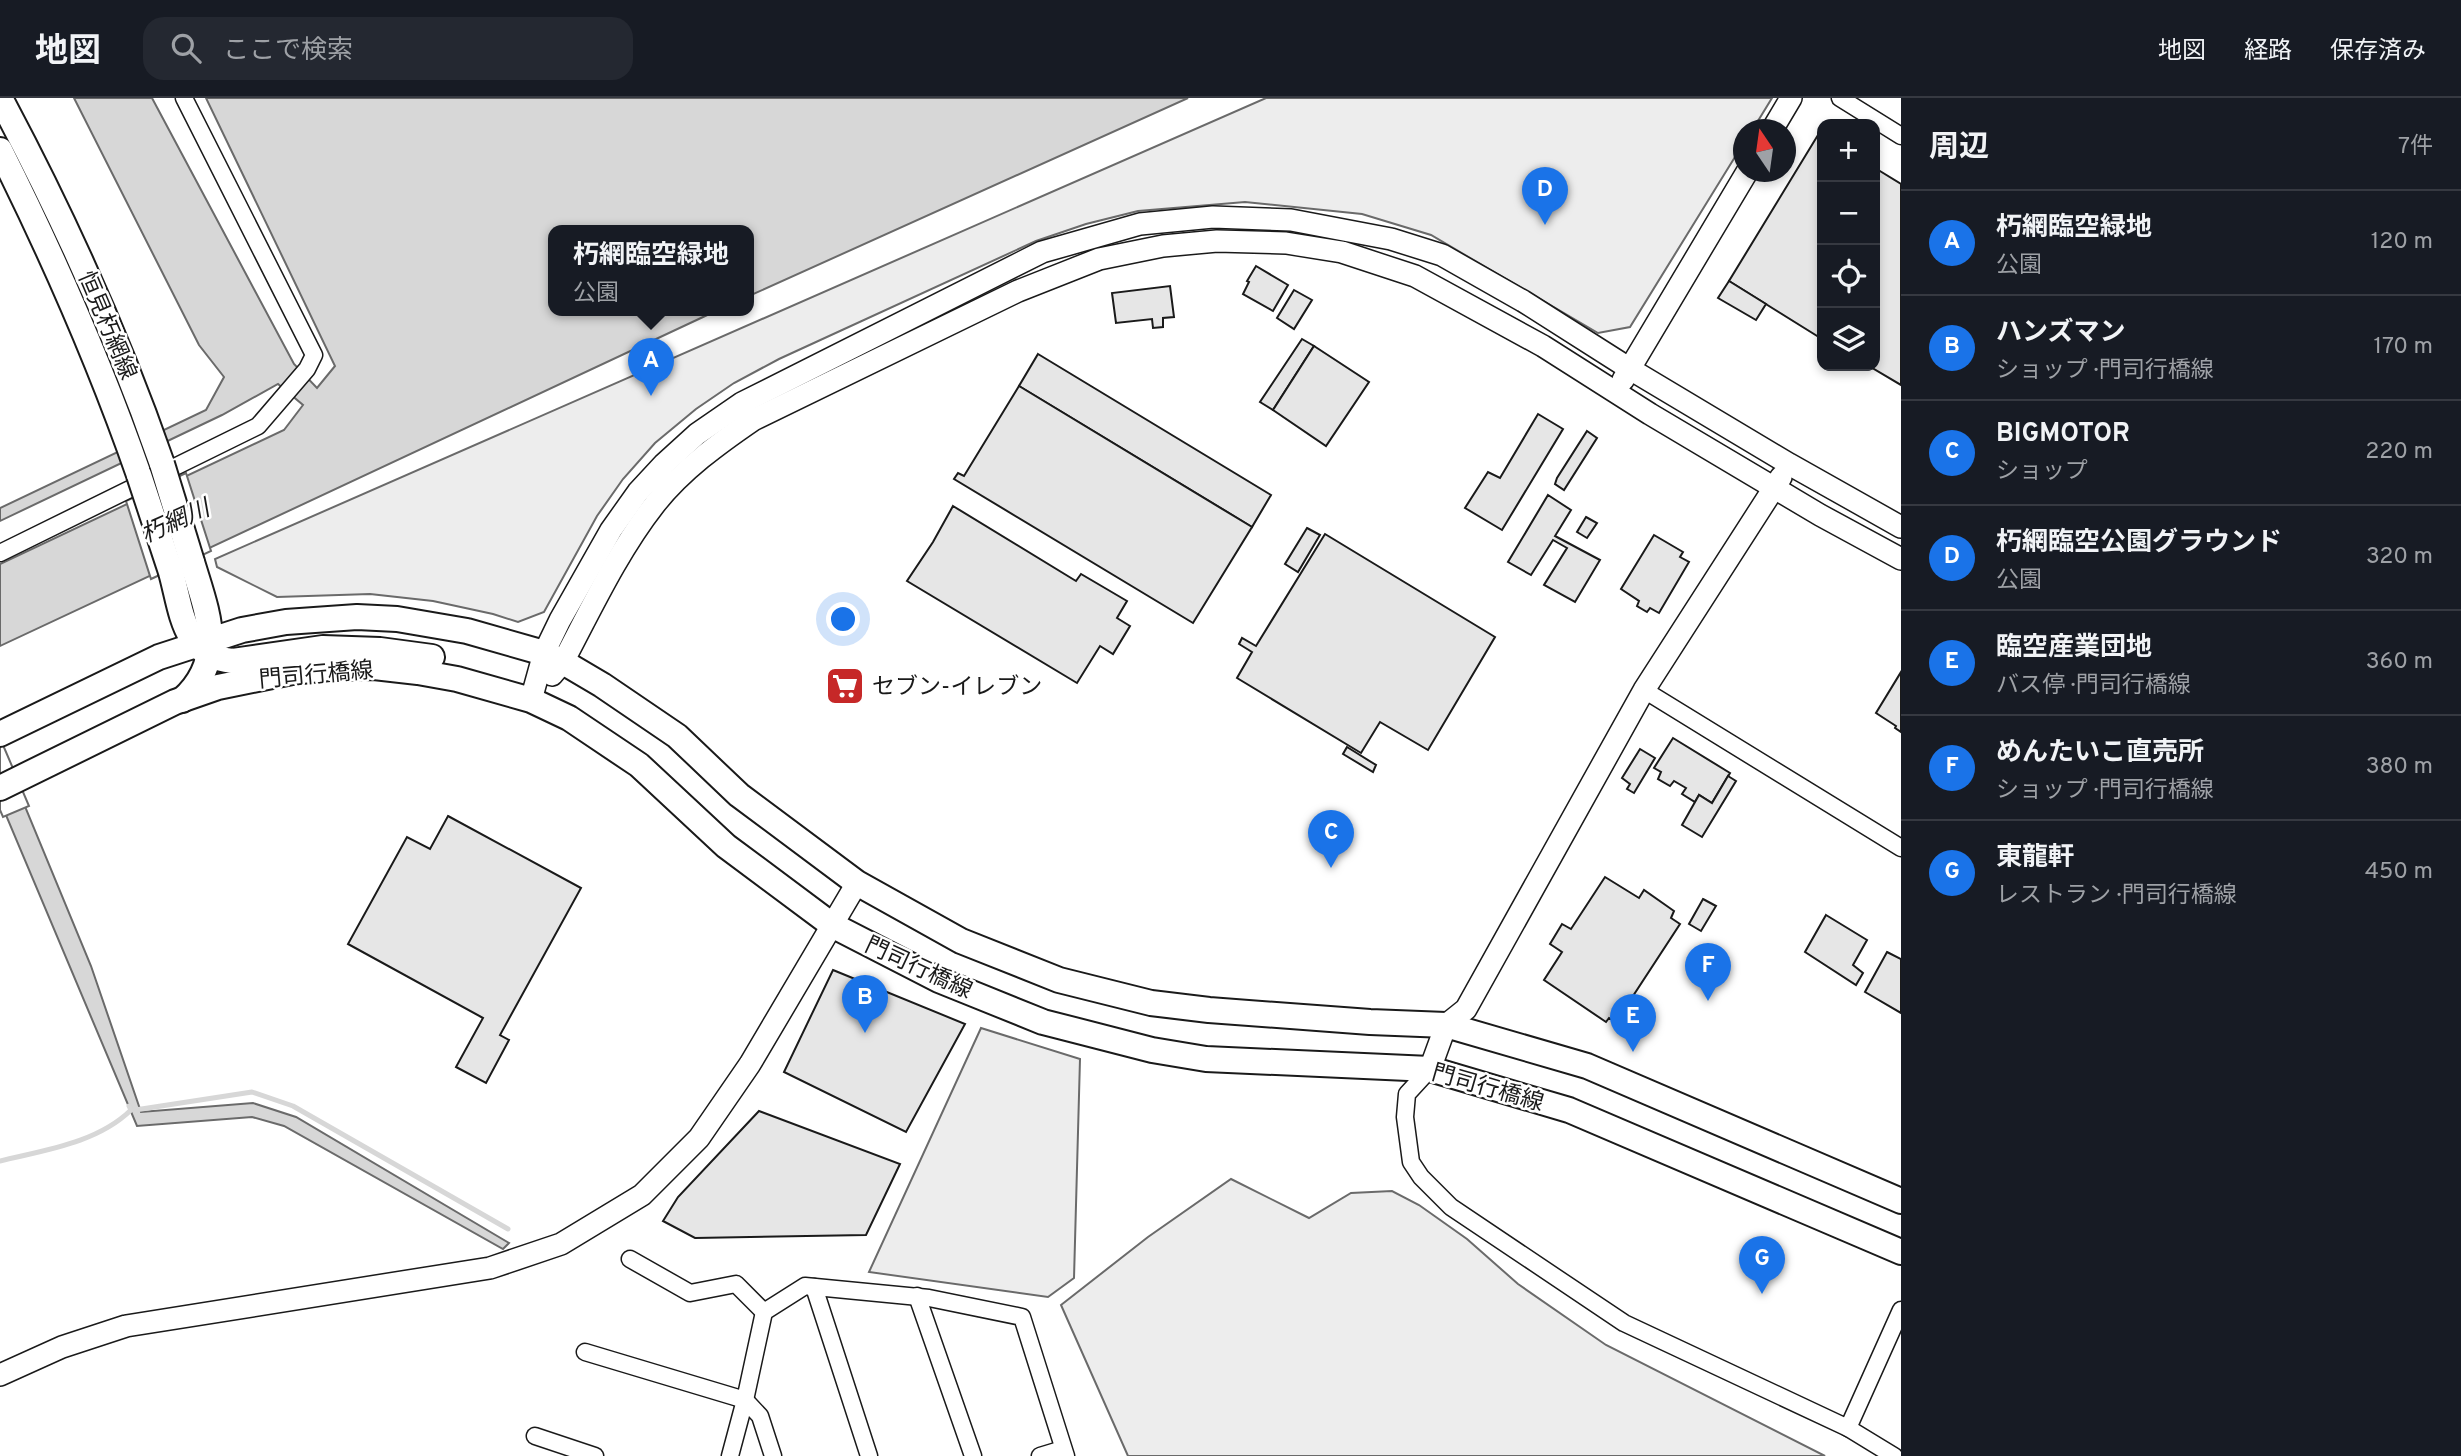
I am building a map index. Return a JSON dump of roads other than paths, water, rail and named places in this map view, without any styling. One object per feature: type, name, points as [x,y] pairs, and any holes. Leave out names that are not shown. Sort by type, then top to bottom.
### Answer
[{"type":"main road","name":"恒見朽網線","points":[[0,98],[65,225],[111,328],[162,464],[181,567]]},
{"type":"main road","name":"恒見朽網線","points":[[0,150],[74,307],[111,396],[139,475],[181,567]]},
{"type":"main road","points":[[181,567],[205,647],[199,681],[182,699]]},
{"type":"main road","points":[[196,618],[242,630]]},
{"type":"main road","points":[[159,657],[178,643],[196,618]]},
{"type":"main road","name":"門司行橋線","points":[[3,732],[159,657],[205,647],[242,630],[320,618],[397,619],[467,631],[554,658],[602,685],[677,736],[739,795],[857,883],[961,941],[1059,980],[1151,1003],[1249,1013],[1446,1025],[1587,1066],[1901,1201]]},
{"type":"main road","points":[[205,647],[233,661],[323,648],[412,654],[484,670],[531,701]]},
{"type":"main road","name":"門司行橋線","points":[[0,788],[182,699],[218,687],[279,674],[329,668],[374,667],[418,671],[457,679],[531,701],[569,718],[639,765],[726,846],[832,925],[939,980],[1043,1022],[1153,1050],[1206,1059],[1430,1069],[1569,1111],[1901,1252]]},
{"type":"street","points":[[0,553],[258,426],[307,369],[314,355],[184,98]]},
{"type":"street","points":[[1779,119],[1791,98]]},
{"type":"street","points":[[1840,98],[1901,136]]},
{"type":"street","points":[[1615,391],[1741,182]]},
{"type":"street","points":[[531,701],[554,658],[611,530],[638,492],[698,434],[742,403],[1042,252],[1140,224],[1213,217],[1291,220],[1391,239],[1442,255],[1523,301],[1789,464],[1901,527]]},
{"type":"street","points":[[554,658],[631,537],[656,503],[713,448],[753,420],[1018,291],[1099,259],[1163,246],[1217,241],[1286,243],[1342,253],[1415,276],[1549,349],[1774,488],[1901,559]]},
{"type":"street","points":[[1789,464],[1644,690],[1466,1009],[1446,1025],[1430,1069],[1407,1094],[1405,1117],[1411,1162],[1421,1177],[1451,1207],[1624,1323],[1849,1429],[1894,1456]]},
{"type":"street","points":[[1644,690],[1901,848]]},
{"type":"street","points":[[0,1375],[62,1347],[126,1326],[490,1268],[561,1244],[642,1195],[699,1138],[750,1064],[857,883]]},
{"type":"street","points":[[630,1259],[690,1293],[736,1284],[764,1312]]},
{"type":"street","points":[[730,1456],[764,1312],[805,1286],[917,1297],[1021,1317],[1035,1353],[1040,1378],[1065,1452],[1040,1456]]},
{"type":"street","points":[[814,1287],[869,1456]]},
{"type":"street","points":[[917,1297],[973,1456]]},
{"type":"street","points":[[1849,1429],[1901,1310]]},
{"type":"street","points":[[585,1352],[602,1355],[745,1401],[760,1416],[773,1456]]},
{"type":"street","points":[[535,1436],[595,1456]]},
{"type":"water","name":"朽網川","points":[[74,98],[152,98],[294,364],[317,388],[335,366],[206,98],[1188,98],[754,294],[754,225],[548,225],[548,316],[705,316],[0,646],[0,564],[284,430],[303,405],[278,384],[222,415],[0,521],[0,508],[206,410],[224,377],[199,345]]},
{"type":"water","points":[[0,746],[91,966],[141,1112],[253,1103],[296,1117],[509,1243],[503,1249],[284,1126],[252,1117],[137,1126],[0,801]]},
{"type":"waterway","points":[[135,1110],[252,1092],[293,1106],[508,1229]]},
{"type":"waterway","points":[[0,1161],[86,1138],[117,1121],[131,1110],[129,1106]]},
{"type":"place","name":"朽網臨空公園グラウンド","points":[[1545,225]]},
{"type":"place","name":"朽網臨空緑地","points":[[651,396]]},
{"type":"place","name":"セブン-イレブン","points":[[845,686]]},
{"type":"place","name":"BIGMOTOR","points":[[1331,868]]},
{"type":"place","name":"めんたいこ直売所","points":[[1708,1001]]},
{"type":"place","name":"ハンズマン","points":[[865,1033]]},
{"type":"place","name":"臨空産業団地","points":[[1633,1052]]},
{"type":"place","name":"東龍軒","points":[[1762,1294]]}]
